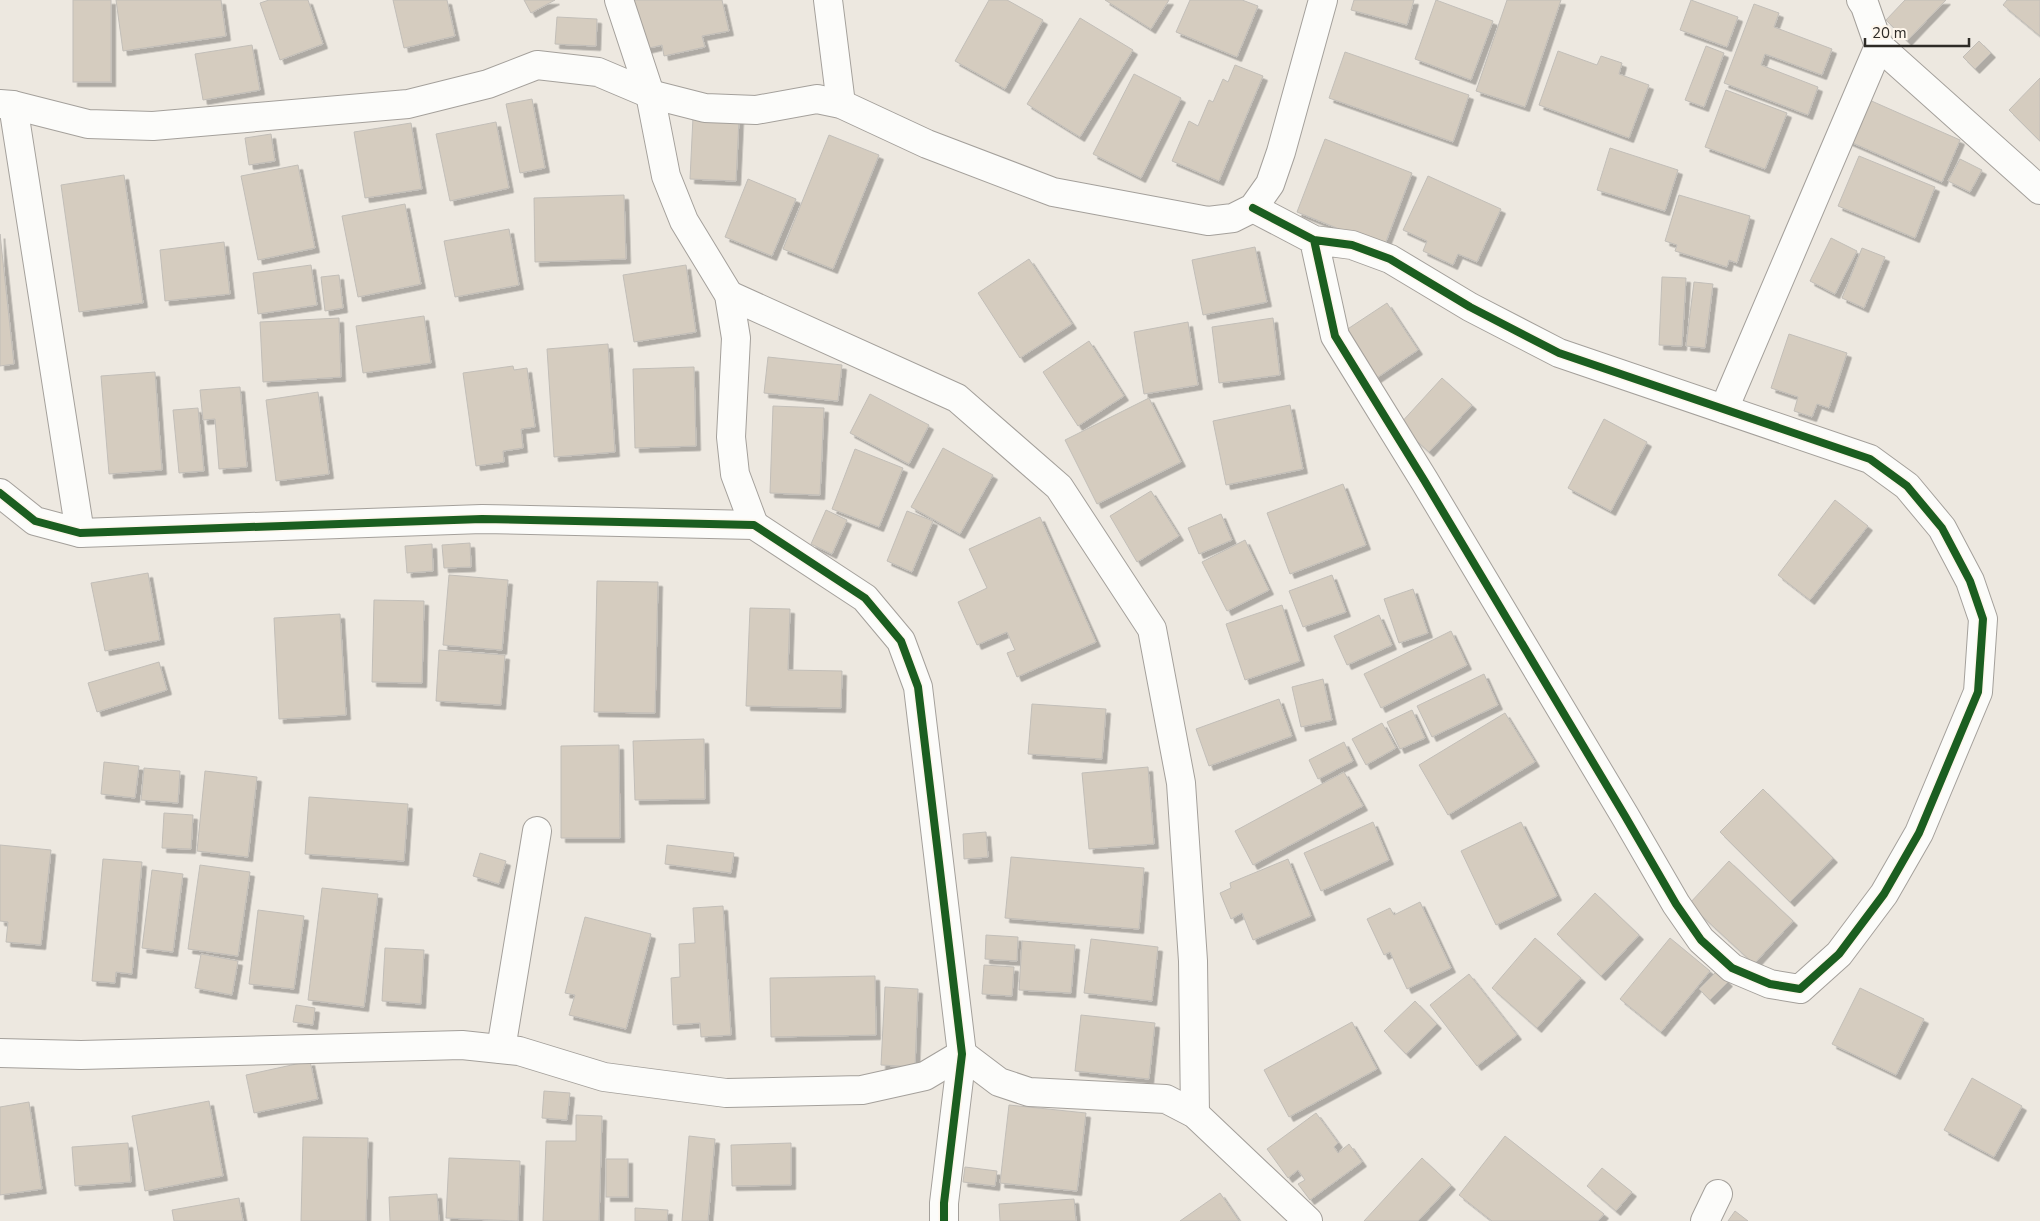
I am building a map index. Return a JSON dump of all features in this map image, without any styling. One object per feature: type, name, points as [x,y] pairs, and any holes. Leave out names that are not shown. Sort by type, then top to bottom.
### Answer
[{"type":"street","points":[[619,0],[650,94],[666,176],[684,221],[729,295],[736,338],[732,446],[735,474],[754,525]]},
{"type":"street","points":[[828,0],[841,104]]},
{"type":"street","points":[[80,532],[7,104],[88,124],[153,126],[408,104],[488,84],[537,65],[598,72],[650,94],[704,108],[756,110],[817,99],[841,104],[927,144],[1053,192],[1208,221],[1233,218],[1253,208],[1270,184],[1282,152],[1323,0]]},
{"type":"street","points":[[1856,2],[1879,46],[2040,190]]},
{"type":"street","points":[[1724,410],[1879,46]]},
{"type":"street","points":[[1253,208],[1314,240],[1352,245],[1390,259],[1470,308],[1559,353],[1870,459],[1906,486],[1942,528],[1970,581],[1983,618],[1978,692],[1919,832],[1884,894],[1839,954],[1800,989],[1770,984],[1732,968],[1701,940],[1676,904],[1626,816],[1429,488],[1335,336],[1314,240]]},
{"type":"street","points":[[729,295],[957,398],[1059,487],[1152,629],[1181,783],[1193,960],[1195,1114]]},
{"type":"street","points":[[0,493],[35,521],[80,532],[482,519],[754,525],[865,598],[901,641],[918,687],[962,1054],[944,1203],[944,1221]]},
{"type":"street","points":[[501,1049],[537,831]]},
{"type":"street","points":[[0,1053],[81,1054],[462,1045],[519,1051],[604,1077],[726,1093],[862,1090],[925,1076],[962,1054]]},
{"type":"street","points":[[962,1054],[999,1082],[1029,1092],[1166,1100],[1195,1114],[1308,1221]]},
{"type":"street","points":[[1705,1221],[1718,1194]]},
{"type":"building","points":[[73,0],[111,0],[111,82],[73,82]]},
{"type":"building","points":[[116,0],[221,0],[226,36],[123,51]]},
{"type":"building","points":[[269,0],[308,0],[323,44],[280,60],[260,3]]},
{"type":"building","points":[[393,0],[447,0],[455,36],[404,48]]},
{"type":"building","points":[[524,0],[555,0],[531,13]]},
{"type":"building","points":[[630,0],[722,0],[729,31],[702,36],[705,47],[664,56],[662,45],[641,50]]},
{"type":"building","points":[[989,0],[1007,0],[1043,20],[1005,89],[955,61]]},
{"type":"building","points":[[1105,0],[1169,0],[1151,29]]},
{"type":"building","points":[[1190,0],[1242,0],[1258,6],[1237,57],[1176,32]]},
{"type":"building","points":[[1354,0],[1414,0],[1407,25],[1351,10]]},
{"type":"building","points":[[1436,0],[1493,21],[1471,80],[1415,59]]},
{"type":"building","points":[[1507,0],[1561,0],[1525,107],[1476,91]]},
{"type":"building","points":[[1691,0],[1738,17],[1727,47],[1680,30]]},
{"type":"building","points":[[1905,0],[1946,0],[1907,41],[1886,20]]},
{"type":"building","points":[[2007,0],[2040,0],[2040,36],[2003,5]]},
{"type":"building","points":[[1754,4],[1779,13],[1774,27],[1832,49],[1822,75],[1765,54],[1761,65],[1818,87],[1808,115],[1724,83]]},
{"type":"building","points":[[557,17],[597,19],[596,46],[555,44]]},
{"type":"building","points":[[1080,18],[1133,50],[1080,137],[1027,104]]},
{"type":"building","points":[[1979,41],[1991,53],[1975,69],[1963,57]]},
{"type":"building","points":[[252,45],[260,90],[203,100],[195,54]]},
{"type":"building","points":[[1706,46],[1724,53],[1704,107],[1685,100]]},
{"type":"building","points":[[1558,51],[1597,65],[1601,56],[1622,63],[1619,74],[1649,85],[1629,138],[1539,105]]},
{"type":"building","points":[[1345,52],[1469,95],[1453,142],[1329,98]]},
{"type":"building","points":[[1235,65],[1263,76],[1219,181],[1172,161],[1189,121],[1198,126],[1209,100],[1213,102],[1223,79],[1228,82]]},
{"type":"building","points":[[1134,74],[1181,98],[1141,178],[1093,154]]},
{"type":"building","points":[[2040,78],[2040,141],[2009,110]]},
{"type":"building","points":[[1726,90],[1787,113],[1765,169],[1705,147]]},
{"type":"building","points":[[532,99],[545,168],[520,173],[506,104]]},
{"type":"building","points":[[1867,99],[1960,140],[1942,182],[1848,141]]},
{"type":"building","points":[[693,117],[739,119],[736,181],[690,179]]},
{"type":"building","points":[[496,122],[509,188],[450,201],[436,134]]},
{"type":"building","points":[[411,123],[422,189],[365,198],[354,132]]},
{"type":"building","points":[[271,134],[275,161],[249,165],[245,138]]},
{"type":"building","points":[[829,135],[879,155],[833,269],[783,249]]},
{"type":"building","points":[[1325,139],[1412,173],[1384,247],[1297,212]]},
{"type":"building","points":[[1610,148],[1678,170],[1665,211],[1597,190]]},
{"type":"building","points":[[1859,156],[1935,187],[1915,238],[1838,206]]},
{"type":"building","points":[[1960,159],[1982,170],[1970,192],[1948,181]]},
{"type":"building","points":[[298,165],[315,248],[258,260],[241,176]]},
{"type":"building","points":[[124,175],[143,303],[79,312],[61,185]]},
{"type":"building","points":[[1428,176],[1501,209],[1477,262],[1458,254],[1453,265],[1423,251],[1427,241],[1403,230]]},
{"type":"building","points":[[748,179],[796,199],[772,256],[725,237]]},
{"type":"building","points":[[624,195],[626,259],[535,262],[534,198]]},
{"type":"building","points":[[1679,195],[1750,216],[1737,263],[1729,260],[1727,267],[1675,251],[1677,245],[1665,241]]},
{"type":"building","points":[[405,204],[421,284],[358,297],[342,216]]},
{"type":"building","points":[[509,229],[519,285],[455,297],[444,241]]},
{"type":"building","points":[[0,234],[14,364],[0,366]]},
{"type":"building","points":[[1831,238],[1857,251],[1835,294],[1810,281]]},
{"type":"building","points":[[224,242],[230,294],[165,301],[160,250]]},
{"type":"building","points":[[1255,247],[1267,302],[1203,315],[1192,260]]},
{"type":"building","points":[[1862,248],[1885,257],[1864,308],[1842,298]]},
{"type":"building","points":[[1029,259],[1072,324],[1020,358],[978,293]]},
{"type":"building","points":[[311,265],[317,305],[258,314],[253,273]]},
{"type":"building","points":[[686,265],[696,332],[634,342],[623,275]]},
{"type":"building","points":[[339,275],[343,308],[325,311],[321,277]]},
{"type":"building","points":[[1662,277],[1686,278],[1682,346],[1659,345]]},
{"type":"building","points":[[1694,282],[1713,284],[1705,348],[1686,346]]},
{"type":"building","points":[[1387,303],[1418,350],[1372,381],[1340,334]]},
{"type":"building","points":[[424,316],[431,363],[363,373],[356,326]]},
{"type":"building","points":[[339,318],[341,377],[263,382],[260,322]]},
{"type":"building","points":[[1273,318],[1280,375],[1219,383],[1212,327]]},
{"type":"building","points":[[1188,322],[1198,385],[1144,394],[1134,332]]},
{"type":"building","points":[[1789,334],[1847,353],[1829,408],[1817,404],[1812,417],[1794,411],[1798,397],[1771,388]]},
{"type":"building","points":[[1089,341],[1124,396],[1078,426],[1043,372]]},
{"type":"building","points":[[608,344],[615,452],[554,457],[547,349]]},
{"type":"building","points":[[768,357],[842,365],[838,401],[764,393]]},
{"type":"building","points":[[513,366],[514,370],[527,368],[535,427],[521,429],[523,448],[503,451],[504,462],[476,466],[463,373]]},
{"type":"building","points":[[694,367],[696,446],[635,448],[633,369]]},
{"type":"building","points":[[155,372],[162,470],[109,474],[101,376]]},
{"type":"building","points":[[1442,378],[1472,405],[1429,452],[1399,425]]},
{"type":"building","points":[[240,387],[247,467],[219,469],[215,419],[203,420],[200,390]]},
{"type":"building","points":[[318,392],[329,474],[276,481],[266,400]]},
{"type":"building","points":[[870,394],[929,425],[909,464],[850,433]]},
{"type":"building","points":[[1149,398],[1181,462],[1097,504],[1065,440]]},
{"type":"building","points":[[1290,405],[1303,469],[1226,485],[1213,421]]},
{"type":"building","points":[[773,406],[824,408],[820,495],[770,493]]},
{"type":"building","points":[[198,408],[204,471],[179,473],[173,410]]},
{"type":"building","points":[[1604,419],[1647,442],[1611,511],[1568,488]]},
{"type":"building","points":[[943,448],[993,475],[960,534],[911,507]]},
{"type":"building","points":[[855,449],[903,468],[879,527],[832,509]]},
{"type":"building","points":[[1343,484],[1366,545],[1290,574],[1267,513]]},
{"type":"building","points":[[1151,491],[1179,536],[1137,562],[1110,516]]},
{"type":"building","points":[[1835,500],[1868,526],[1810,600],[1778,575]]},
{"type":"building","points":[[826,510],[847,520],[832,554],[811,544]]},
{"type":"building","points":[[907,511],[933,521],[912,572],[887,561]]},
{"type":"building","points":[[1221,514],[1232,540],[1199,554],[1188,528]]},
{"type":"building","points":[[1040,517],[1096,642],[1017,677],[1007,653],[1015,650],[1007,632],[977,645],[958,602],[987,588],[969,549]]},
{"type":"building","points":[[1245,540],[1269,590],[1227,611],[1202,562]]},
{"type":"building","points":[[470,543],[471,567],[444,568],[442,545]]},
{"type":"building","points":[[432,544],[433,571],[407,573],[405,546]]},
{"type":"building","points":[[148,573],[160,640],[105,651],[91,583]]},
{"type":"building","points":[[449,575],[508,580],[502,650],[443,645]]},
{"type":"building","points":[[1332,575],[1346,612],[1303,627],[1289,591]]},
{"type":"building","points":[[597,581],[658,582],[655,713],[594,712]]},
{"type":"building","points":[[1413,589],[1428,633],[1399,643],[1384,599]]},
{"type":"building","points":[[374,600],[424,601],[422,683],[372,682]]},
{"type":"building","points":[[1282,605],[1300,661],[1245,680],[1226,624]]},
{"type":"building","points":[[750,608],[790,609],[788,670],[842,671],[841,708],[746,706]]},
{"type":"building","points":[[340,614],[346,715],[279,719],[274,618]]},
{"type":"building","points":[[1379,615],[1392,645],[1347,665],[1334,636]]},
{"type":"building","points":[[1451,631],[1467,665],[1381,708],[1364,674]]},
{"type":"building","points":[[439,650],[505,655],[501,705],[436,701]]},
{"type":"building","points":[[159,662],[167,690],[97,712],[88,683]]},
{"type":"building","points":[[1484,674],[1498,705],[1432,737],[1417,706]]},
{"type":"building","points":[[1323,679],[1332,720],[1301,727],[1292,687]]},
{"type":"building","points":[[1279,699],[1292,736],[1209,766],[1196,729]]},
{"type":"building","points":[[1032,704],[1106,709],[1102,759],[1028,754]]},
{"type":"building","points":[[1412,710],[1425,738],[1400,749],[1387,722]]},
{"type":"building","points":[[1505,713],[1535,762],[1448,815],[1419,765]]},
{"type":"building","points":[[1382,723],[1396,748],[1366,765],[1352,739]]},
{"type":"building","points":[[704,739],[705,799],[635,800],[633,741]]},
{"type":"building","points":[[1344,742],[1353,761],[1318,779],[1309,760]]},
{"type":"building","points":[[619,745],[620,838],[561,838],[561,746]]},
{"type":"building","points":[[104,762],[139,766],[135,798],[101,794]]},
{"type":"building","points":[[1148,767],[1154,844],[1089,849],[1082,773]]},
{"type":"building","points":[[144,768],[180,771],[178,803],[141,800]]},
{"type":"building","points":[[205,771],[257,777],[248,857],[197,851]]},
{"type":"building","points":[[1344,772],[1363,806],[1253,865],[1235,831]]},
{"type":"building","points":[[1763,789],[1833,858],[1790,902],[1720,832]]},
{"type":"building","points":[[309,797],[408,804],[404,861],[305,854]]},
{"type":"building","points":[[164,813],[193,815],[191,849],[162,848]]},
{"type":"building","points":[[1373,822],[1389,860],[1321,891],[1304,853]]},
{"type":"building","points":[[1521,822],[1557,896],[1496,925],[1461,851]]},
{"type":"building","points":[[986,832],[988,857],[964,859],[963,834]]},
{"type":"building","points":[[0,845],[51,850],[41,945],[6,942],[8,922],[0,921]]},
{"type":"building","points":[[667,845],[734,853],[731,873],[665,864]]},
{"type":"building","points":[[480,853],[506,861],[499,884],[473,876]]},
{"type":"building","points":[[1011,857],[1144,868],[1139,929],[1005,918]]},
{"type":"building","points":[[103,859],[142,862],[132,974],[116,972],[115,983],[92,981]]},
{"type":"building","points":[[1288,859],[1311,916],[1253,940],[1242,913],[1231,919],[1220,893],[1231,888],[1230,883]]},
{"type":"building","points":[[1729,861],[1793,921],[1754,964],[1689,904]]},
{"type":"building","points":[[200,865],[250,872],[238,956],[188,949]]},
{"type":"building","points":[[152,870],[183,874],[173,952],[142,948]]},
{"type":"building","points":[[322,888],[378,894],[364,1007],[308,1000]]},
{"type":"building","points":[[1595,893],[1639,935],[1601,976],[1557,934]]},
{"type":"building","points":[[1420,902],[1451,968],[1407,989],[1390,952],[1384,955],[1367,919],[1390,908],[1394,915]]},
{"type":"building","points":[[723,906],[731,1035],[701,1037],[700,1023],[673,1025],[671,978],[680,977],[679,944],[695,943],[693,908]]},
{"type":"building","points":[[258,910],[304,916],[294,989],[249,984]]},
{"type":"building","points":[[585,917],[651,934],[626,1029],[569,1015],[575,995],[565,993]]},
{"type":"building","points":[[986,935],[1018,937],[1017,961],[985,959]]},
{"type":"building","points":[[1535,938],[1581,978],[1537,1028],[1492,988]]},
{"type":"building","points":[[1670,938],[1710,971],[1661,1032],[1620,999]]},
{"type":"building","points":[[1091,939],[1158,947],[1152,1001],[1084,993]]},
{"type":"building","points":[[1022,941],[1075,945],[1071,993],[1019,990]]},
{"type":"building","points":[[385,948],[424,950],[421,1004],[382,1001]]},
{"type":"building","points":[[201,954],[238,961],[232,995],[195,988]]},
{"type":"building","points":[[984,965],[1014,967],[1012,996],[982,994]]},
{"type":"building","points":[[1717,971],[1728,982],[1710,1000],[1699,989]]},
{"type":"building","points":[[1469,974],[1517,1035],[1477,1066],[1430,1005]]},
{"type":"building","points":[[875,976],[876,1035],[771,1037],[770,978]]},
{"type":"building","points":[[885,987],[918,989],[915,1067],[881,1065]]},
{"type":"building","points":[[1860,988],[1924,1019],[1896,1075],[1832,1044]]},
{"type":"building","points":[[1415,1001],[1437,1024],[1406,1054],[1384,1031]]},
{"type":"building","points":[[296,1005],[315,1008],[313,1025],[293,1022]]},
{"type":"building","points":[[1081,1015],[1155,1023],[1149,1079],[1075,1071]]},
{"type":"building","points":[[1352,1022],[1377,1069],[1289,1117],[1264,1070]]},
{"type":"building","points":[[310,1061],[318,1099],[254,1113],[246,1075]]},
{"type":"building","points":[[1972,1078],[2022,1106],[1994,1157],[1944,1130]]},
{"type":"building","points":[[544,1091],[570,1093],[567,1120],[542,1118]]},
{"type":"building","points":[[209,1101],[223,1176],[145,1191],[132,1116]]},
{"type":"building","points":[[29,1102],[42,1189],[0,1195],[0,1107]]},
{"type":"building","points":[[1009,1105],[1086,1113],[1077,1191],[1000,1183]]},
{"type":"building","points":[[1316,1113],[1338,1143],[1334,1147],[1338,1153],[1349,1144],[1362,1162],[1310,1200],[1298,1184],[1305,1180],[1298,1170],[1288,1178],[1267,1149]]},
{"type":"building","points":[[576,1115],[602,1116],[599,1221],[543,1221],[546,1141],[576,1141]]},
{"type":"building","points":[[689,1136],[715,1139],[708,1221],[682,1221]]},
{"type":"building","points":[[1505,1136],[1604,1214],[1598,1221],[1492,1221],[1459,1195]]},
{"type":"building","points":[[303,1137],[368,1138],[366,1221],[301,1221]]},
{"type":"building","points":[[128,1143],[131,1182],[75,1186],[72,1147]]},
{"type":"building","points":[[791,1143],[791,1185],[732,1186],[731,1145]]},
{"type":"building","points":[[449,1158],[520,1161],[518,1221],[446,1218]]},
{"type":"building","points":[[1422,1158],[1451,1185],[1418,1221],[1364,1221]]},
{"type":"building","points":[[606,1159],[628,1159],[628,1197],[606,1197]]},
{"type":"building","points":[[965,1167],[997,1171],[995,1186],[963,1182]]},
{"type":"building","points":[[1602,1168],[1632,1192],[1616,1211],[1587,1186]]},
{"type":"building","points":[[1220,1193],[1239,1221],[1180,1221]]},
{"type":"building","points":[[437,1194],[439,1221],[390,1221],[389,1197]]},
{"type":"building","points":[[239,1198],[243,1221],[174,1221],[172,1210]]},
{"type":"building","points":[[1074,1199],[1076,1221],[1000,1221],[999,1204]]},
{"type":"building","points":[[635,1208],[668,1210],[667,1221],[635,1221]]},
{"type":"building","points":[[1735,1211],[1748,1221],[1728,1221]]},
{"type":"cycle path","points":[[1253,208],[1314,240],[1352,245],[1390,259],[1470,307],[1559,353],[1870,459],[1907,486],[1942,528],[1970,581],[1983,619],[1978,692],[1919,833],[1884,894],[1839,954],[1800,989],[1770,984],[1732,968],[1701,940],[1676,904],[1424,480],[1335,336],[1314,240]]},
{"type":"cycle path","points":[[0,493],[35,521],[80,533],[482,519],[754,525],[865,598],[901,641],[918,687],[962,1054],[944,1203],[944,1221]]}]
